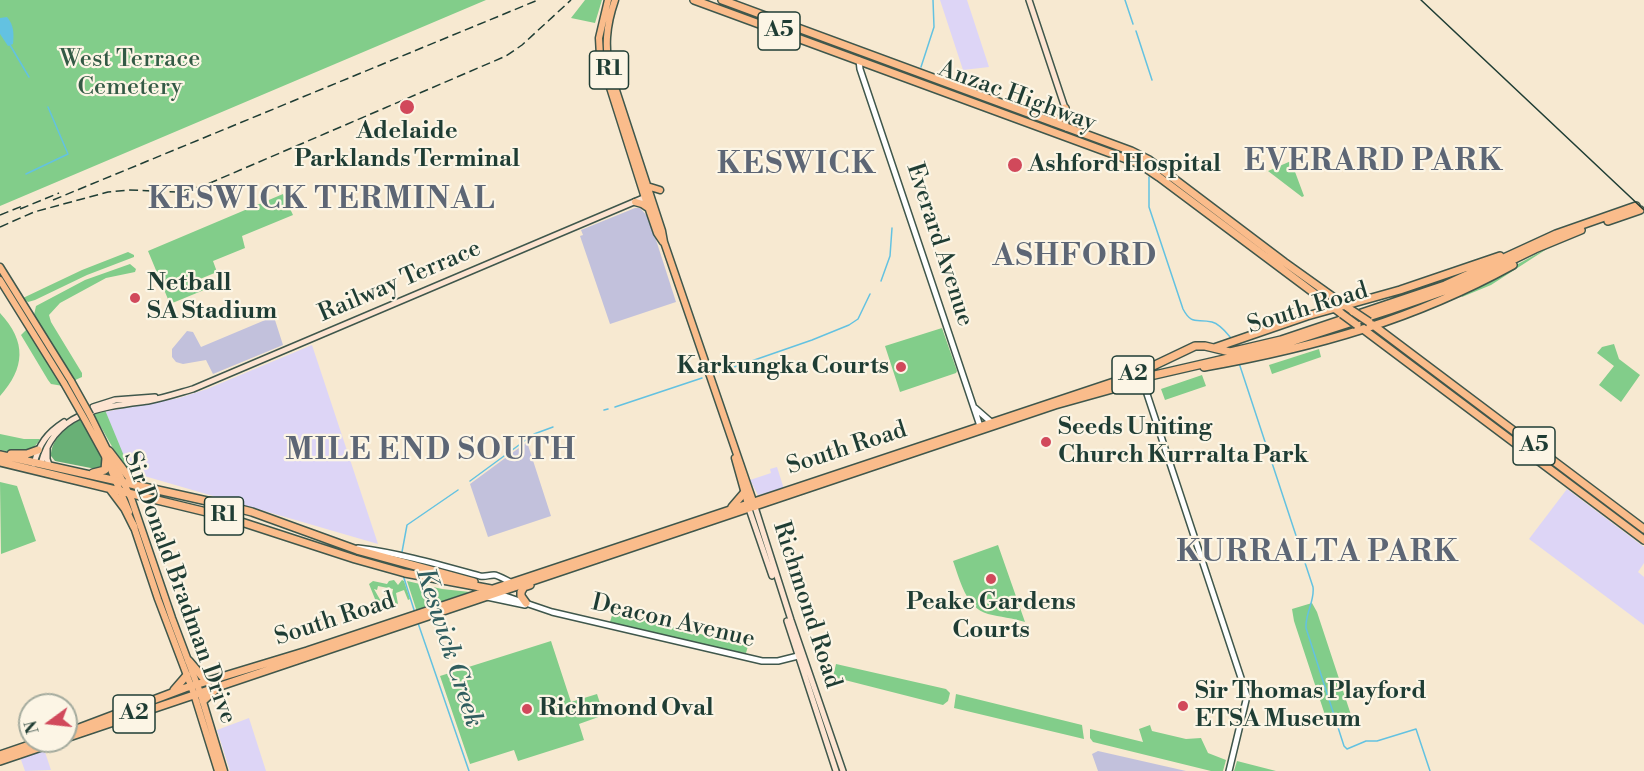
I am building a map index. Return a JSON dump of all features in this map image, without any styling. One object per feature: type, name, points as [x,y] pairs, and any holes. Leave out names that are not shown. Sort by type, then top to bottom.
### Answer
[{"type":"highway","name":"Anzac Highway","points":[[694,0],[946,88],[986,98],[1028,118]]},
{"type":"highway","name":"Anzac Highway","points":[[722,0],[810,33],[861,58]]},
{"type":"highway","points":[[807,41],[810,33]]},
{"type":"highway","name":"Anzac Highway","points":[[946,88],[978,104],[1051,126],[1135,162],[1229,224]]},
{"type":"highway","points":[[978,104],[986,98],[992,109]]},
{"type":"highway","points":[[1051,126],[1062,118],[1065,108]]},
{"type":"highway","name":"Anzac Highway","points":[[1051,126],[1066,128],[1131,151],[1163,169],[1294,274],[1319,297],[1644,540]]},
{"type":"highway","points":[[1066,128],[1084,142]]},
{"type":"highway","points":[[1118,147],[1123,153],[1120,157]]},
{"type":"highway","points":[[1131,151],[1128,156],[1135,162]]},
{"type":"highway","name":"South Road","points":[[981,428],[991,422],[1132,375],[1195,346],[1242,355],[1291,342],[1442,292],[1557,239],[1638,208],[1556,234],[1445,285],[1242,355]]},
{"type":"highway","points":[[1229,354],[1242,355],[1353,334],[1372,324],[1392,320],[1473,286],[1557,239]]},
{"type":"highway","points":[[1229,354],[1238,341],[1307,316],[1338,311],[1346,306],[1525,247]]},
{"type":"highway","name":"Anzac Highway","points":[[1294,274],[1326,292],[1390,336],[1644,529]]},
{"type":"highway","points":[[1326,292],[1355,301],[1400,290]]},
{"type":"highway","points":[[1307,316],[1320,304],[1319,297]]},
{"type":"highway","points":[[1390,336],[1388,328],[1392,320]]},
{"type":"highway","points":[[1353,334],[1391,350]]},
{"type":"highway","name":"South Road","points":[[78,728],[167,694],[231,683],[503,587],[545,576],[981,428],[1055,405],[1178,373],[1229,354]]},
{"type":"highway","points":[[1423,363],[1420,366],[1426,377]]},
{"type":"highway","points":[[1495,428],[1499,426],[1496,417]]},
{"type":"highway","points":[[1505,435],[1503,430],[1508,427]]},
{"type":"highway","points":[[0,453],[17,455],[38,450]]},
{"type":"highway","name":"R1","points":[[0,453],[37,467],[109,488],[249,523],[355,559],[487,593]]},
{"type":"highway","points":[[88,474],[105,470],[108,454]]},
{"type":"highway","points":[[108,454],[135,485]]},
{"type":"highway","name":"R1","points":[[0,462],[37,467],[49,465],[252,512],[327,539],[476,583],[503,587]]},
{"type":"highway","points":[[1549,469],[1554,462]]},
{"type":"highway","points":[[109,488],[125,509],[134,527]]},
{"type":"highway","points":[[730,509],[744,493]]},
{"type":"highway","name":"South Road","points":[[503,587],[510,582],[730,509],[751,505]]},
{"type":"highway","points":[[526,603],[521,595],[522,588],[540,582],[545,576]]},
{"type":"highway","name":"South Road","points":[[78,733],[196,689],[206,681],[417,617]]},
{"type":"highway","points":[[189,662],[206,681]]},
{"type":"highway","points":[[167,694],[179,686],[188,675]]},
{"type":"highway","points":[[203,701],[214,691],[231,683]]},
{"type":"highway","points":[[0,755],[18,749]]},
{"type":"highway","points":[[0,761],[24,753]]},
{"type":"main road","name":"Richmond Road","points":[[608,0],[604,28],[608,62],[645,188],[662,231],[734,451],[744,493],[751,505]]},
{"type":"main road","name":"Richmond Road","points":[[604,28],[615,0]]},
{"type":"main road","points":[[1029,0],[1065,108],[1066,128]]},
{"type":"main road","points":[[649,208],[636,202],[645,188],[660,190]]},
{"type":"main road","name":"Richmond Road","points":[[648,196],[657,234],[664,242]]},
{"type":"main road","name":"Railway Terrace","points":[[37,467],[49,441],[60,429],[78,416],[106,407],[162,398],[194,389],[648,196]]},
{"type":"main road","name":"Sir Donald Bradman Drive","points":[[0,267],[4,281],[87,416],[121,482],[189,662],[218,771]]},
{"type":"main road","name":"Railway Terrace","points":[[37,467],[38,450],[45,436],[77,414],[115,400],[162,398]]},
{"type":"main road","points":[[49,441],[47,453],[49,465]]},
{"type":"main road","name":"Richmond Road","points":[[734,451],[836,771]]},
{"type":"main road","name":"Sir Donald Bradman Drive","points":[[125,492],[158,599],[188,675],[203,701],[224,771]]},
{"type":"main road","points":[[177,646],[179,637]]},
{"type":"main road","name":"Richmond Road","points":[[801,656],[843,771]]},
{"type":"street","name":"Everard Avenue","points":[[861,58],[864,77],[981,428]]},
{"type":"street","points":[[1147,394],[1246,691],[1246,703],[1228,771]]},
{"type":"street","points":[[973,407],[991,422]]},
{"type":"street","points":[[327,539],[358,548],[384,551],[402,560],[458,569],[482,577],[495,574],[510,582]]},
{"type":"street","name":"Deacon Avenue","points":[[487,593],[535,607],[762,661],[778,662],[801,656]]},
{"type":"street","name":"Deacon Avenue","points":[[487,593],[502,595],[535,607]]},
{"type":"shaded area","points":[[940,0],[967,0],[989,67],[963,70]]},
{"type":"shaded area","points":[[640,208],[649,218],[676,302],[610,324],[580,236],[583,235],[581,230]]},
{"type":"shaded area","points":[[270,318],[275,320],[283,345],[213,374],[206,360],[183,364],[176,362],[172,357],[172,349],[187,331],[193,332],[201,347]]},
{"type":"shaded area","points":[[312,345],[378,544],[134,473],[127,468],[104,412],[179,398],[207,389]]},
{"type":"shaded area","points":[[527,442],[551,516],[488,537],[470,484]]},
{"type":"shaded area","points":[[777,467],[784,489],[758,495],[750,480],[771,473],[770,469]]},
{"type":"shaded area","points":[[1567,489],[1644,547],[1644,563],[1638,572],[1644,577],[1644,625],[1529,539]]},
{"type":"shaded area","points":[[249,718],[266,771],[230,771],[217,730]]},
{"type":"shaded area","points":[[1098,751],[1186,771],[1098,771],[1092,754]]},
{"type":"shaded area","points":[[32,753],[45,753],[51,770],[25,771],[20,757]]},
{"type":"green space","name":"West Terrace Cemetery","points":[[0,0],[486,0],[0,206]]},
{"type":"green space","points":[[585,0],[602,0],[595,23],[571,18]]},
{"type":"green space","name":"EVERARD PARK","points":[[1291,161],[1304,196],[1302,197],[1268,171]]},
{"type":"green space","points":[[283,194],[293,215],[242,236],[245,248],[213,261],[217,272],[200,279],[204,290],[170,304],[148,251]]},
{"type":"green space","points":[[1553,245],[1491,285],[1462,297],[1461,295]]},
{"type":"green space","points":[[128,252],[134,257],[87,275],[35,300],[28,302],[23,298],[82,270]]},
{"type":"green space","points":[[130,264],[136,269],[135,272],[106,278],[60,303],[49,315],[82,373],[82,377],[73,381],[34,315],[36,306],[85,280]]},
{"type":"green space","points":[[0,313],[15,334],[20,355],[14,375],[0,396]]},
{"type":"green space","points":[[942,328],[956,373],[900,392],[885,346]]},
{"type":"green space","points":[[27,329],[63,386],[51,384],[48,380],[21,335]]},
{"type":"green space","points":[[1614,344],[1619,359],[1640,375],[1621,402],[1599,385],[1614,366],[1597,353],[1602,347]]},
{"type":"green space","points":[[1319,349],[1321,357],[1272,374],[1269,365]]},
{"type":"green space","points":[[1202,375],[1206,386],[1165,400],[1161,389]]},
{"type":"green space","points":[[105,410],[129,468],[126,468],[114,450],[93,413]]},
{"type":"green space","points":[[82,418],[105,458],[105,465],[101,470],[55,461],[51,456],[53,444],[61,434]]},
{"type":"green space","points":[[0,434],[24,439],[40,439],[32,448],[23,452],[6,451],[0,450]]},
{"type":"green space","points":[[0,482],[17,486],[36,541],[1,554]]},
{"type":"green space","points":[[998,545],[1025,622],[980,611],[969,600],[958,576],[953,561]]},
{"type":"green space","points":[[394,580],[398,585],[402,580],[404,581],[410,599],[408,600],[404,590],[396,593],[398,604],[395,603],[392,595],[393,589],[378,586],[377,590],[374,589],[382,603],[379,609],[369,584],[373,581],[387,584]]},
{"type":"green space","points":[[407,581],[442,589],[470,592],[417,612]]},
{"type":"green space","points":[[1312,603],[1352,718],[1331,725],[1323,720],[1324,712],[1292,609]]},
{"type":"green space","points":[[613,612],[748,646],[746,653],[715,649],[610,622]]},
{"type":"green space","name":"Richmond Oval","points":[[551,641],[571,702],[597,694],[604,715],[579,724],[584,740],[518,761],[514,750],[470,764],[440,676]]},
{"type":"green space","points":[[836,664],[946,689],[950,693],[948,701],[943,705],[833,677]]},
{"type":"green space","points":[[956,694],[1082,725],[1084,739],[954,708]]},
{"type":"green space","points":[[1150,725],[1152,731],[1186,739],[1201,738],[1208,753],[1226,760],[1223,771],[1211,771],[1093,742],[1090,738],[1090,729],[1143,742],[1139,729]]},
{"type":"green space","points":[[1237,761],[1276,771],[1234,771]]},
{"type":"water","points":[[7,17],[13,33],[13,44],[8,46],[0,34],[0,18]]},
{"type":"waterway","name":"Keswick Creek","points":[[921,67],[934,27],[933,0]]},
{"type":"waterway","points":[[1125,0],[1133,24]]},
{"type":"waterway","points":[[1136,31],[1152,80]]},
{"type":"waterway","points":[[10,45],[29,77]]},
{"type":"waterway","points":[[26,174],[68,154],[48,107]]},
{"type":"waterway","points":[[1149,177],[1149,207],[1183,309],[1192,320],[1218,324],[1231,338]]},
{"type":"waterway","name":"Keswick Creek","points":[[881,281],[890,256],[892,228]]},
{"type":"waterway","name":"Keswick Creek","points":[[714,374],[849,325],[858,319],[870,294]]},
{"type":"waterway","points":[[1239,363],[1313,587],[1306,628],[1344,746],[1347,749],[1366,741],[1377,741],[1416,729],[1430,771]]},
{"type":"waterway","name":"Keswick Creek","points":[[615,407],[702,378]]},
{"type":"waterway","name":"Keswick Creek","points":[[604,410],[608,409]]},
{"type":"waterway","name":"Keswick Creek","points":[[470,481],[534,434],[553,427]]},
{"type":"waterway","name":"Keswick Creek","points":[[402,552],[407,525],[458,490]]},
{"type":"waterway","name":"Keswick Creek","points":[[403,575],[415,613]]},
{"type":"waterway","name":"Keswick Creek","points":[[418,623],[469,771]]},
{"type":"tram line","points":[[1421,0],[1644,210]]},
{"type":"railway","points":[[53,200],[538,0]]},
{"type":"railway","points":[[0,227],[34,212],[108,192],[129,190],[178,192],[203,186],[506,56],[522,45],[571,0]]},
{"type":"railway","points":[[20,209],[59,193]]},
{"type":"railway","points":[[0,215],[25,205]]},
{"type":"place","name":"Adelaide Parklands Terminal","points":[[407,107]]},
{"type":"place","name":"Ashford Hospital","points":[[1015,165]]},
{"type":"place","name":"Netball SA Stadium","points":[[135,298]]},
{"type":"place","name":"Karkungka Courts","points":[[901,367]]},
{"type":"place","name":"Seeds Uniting Church Kurralta Park","points":[[1046,442]]},
{"type":"place","name":"Peake Gardens Courts","points":[[991,579]]},
{"type":"place","name":"Sir Thomas Playford ETSA Museum","points":[[1183,706]]},
{"type":"place","name":"Richmond Oval","points":[[527,709]]},
{"type":"district","name":"EVERARD PARK","points":[[1374,163]]},
{"type":"district","name":"KESWICK","points":[[797,166]]},
{"type":"district","name":"KESWICK TERMINAL","points":[[322,201]]},
{"type":"district","name":"ASHFORD","points":[[1075,258]]},
{"type":"district","name":"MILE END SOUTH","points":[[431,452]]},
{"type":"district","name":"KURRALTA PARK","points":[[1318,554]]}]
